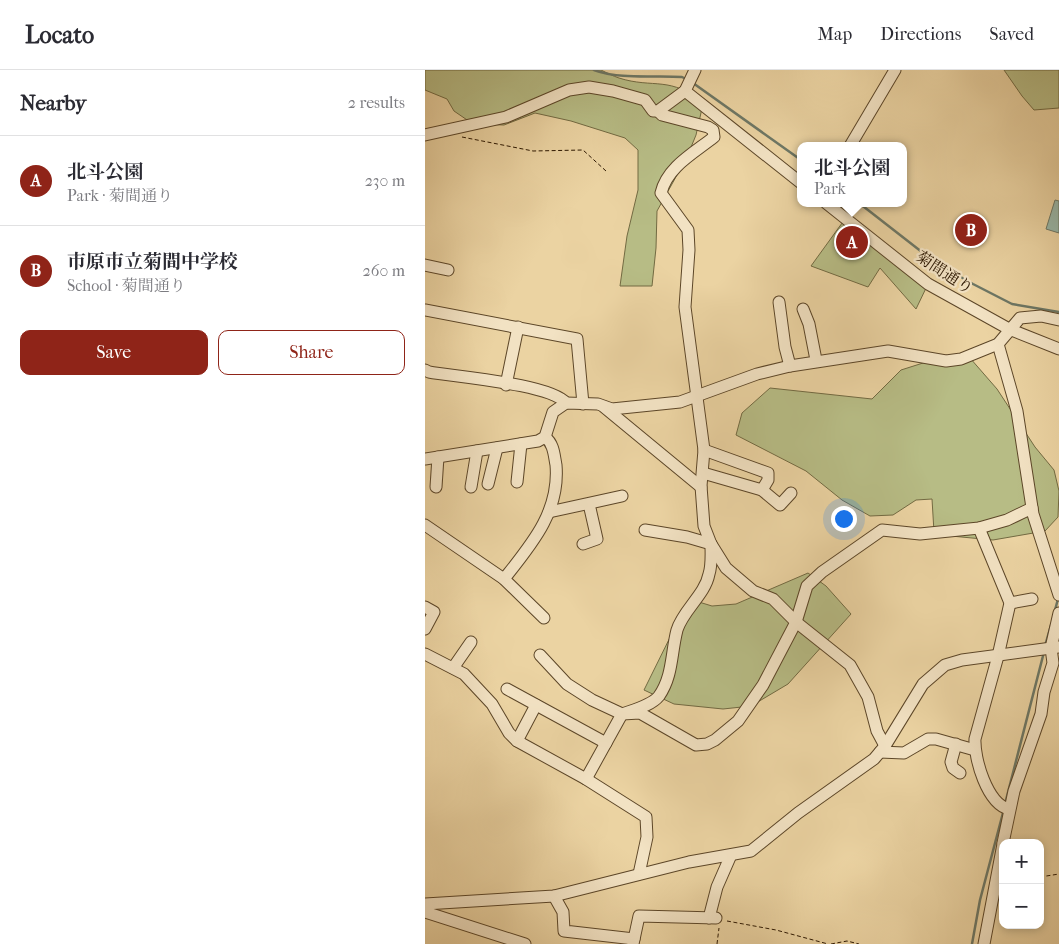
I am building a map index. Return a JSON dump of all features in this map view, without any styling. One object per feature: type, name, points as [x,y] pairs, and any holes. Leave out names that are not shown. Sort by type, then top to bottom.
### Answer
[{"type":"street","points":[[658,111],[685,91],[695,70]]},
{"type":"street","points":[[853,142],[895,70]]},
{"type":"street","points":[[425,135],[506,117],[569,90],[589,87],[645,100],[653,111],[658,111],[662,115],[713,130],[714,137],[673,170],[663,183],[661,193],[688,230],[689,250],[685,307],[704,450],[701,487],[704,526],[711,544],[726,568],[753,591],[773,599],[796,622],[850,664],[868,697],[883,749]]},
{"type":"street","points":[[685,91],[797,180]]},
{"type":"street","name":"菊間通り","points":[[831,207],[928,284],[1009,330],[1059,349]]},
{"type":"street","points":[[425,265],[448,270]]},
{"type":"street","points":[[779,302],[785,347],[790,366]]},
{"type":"street","points":[[803,309],[809,324],[817,360]]},
{"type":"street","points":[[425,310],[577,338],[583,404]]},
{"type":"street","points":[[425,459],[538,441],[545,437],[553,412],[566,403],[603,406],[612,409],[680,402],[757,374],[817,360],[888,351],[946,361],[961,360],[998,344],[1020,318],[1041,316],[1059,320]]},
{"type":"street","points":[[506,384],[518,328]]},
{"type":"street","points":[[998,344],[1017,411],[1032,508],[1059,595]]},
{"type":"street","points":[[425,370],[545,390],[563,398],[566,403]]},
{"type":"street","points":[[603,406],[701,487]]},
{"type":"street","points":[[504,579],[543,529],[549,512],[557,474],[554,451],[545,437]]},
{"type":"street","points":[[517,482],[521,444]]},
{"type":"street","points":[[488,484],[497,448]]},
{"type":"street","points":[[704,450],[768,474],[768,480],[762,490]]},
{"type":"street","points":[[471,487],[477,451]]},
{"type":"street","points":[[435,486],[438,457]]},
{"type":"street","points":[[703,473],[762,490],[780,505],[791,493]]},
{"type":"street","points":[[549,512],[622,496]]},
{"type":"street","points":[[583,544],[597,540],[589,504]]},
{"type":"street","points":[[540,655],[567,684],[592,700],[622,714],[640,713],[696,745],[707,744],[715,740],[737,720],[751,703],[796,622],[807,586],[822,572],[882,530],[920,534],[979,528],[1007,520],[1032,508]]},
{"type":"street","points":[[425,525],[504,579],[544,618]]},
{"type":"street","points":[[979,528],[1010,603],[998,656],[975,739],[975,750],[992,795],[999,804],[1009,809]]},
{"type":"street","points":[[645,530],[687,537],[711,544]]},
{"type":"street","points":[[586,779],[622,714],[649,704],[658,697],[663,689],[671,670],[680,622],[709,576],[711,544]]},
{"type":"street","points":[[1010,603],[1032,599]]},
{"type":"street","points":[[425,607],[434,612],[425,629]]},
{"type":"street","points":[[1004,839],[1009,809],[1041,714],[1044,692],[1053,664],[1059,613]]},
{"type":"street","points":[[453,668],[471,642]]},
{"type":"street","points":[[425,904],[555,896],[639,874],[751,851],[798,813],[859,770],[883,749],[923,684],[945,665],[962,660],[1055,647]]},
{"type":"street","points":[[425,654],[464,674],[492,704],[509,733],[517,740],[586,779],[645,817],[647,837],[639,874]]},
{"type":"street","points":[[507,689],[606,743]]},
{"type":"street","points":[[517,740],[536,705]]},
{"type":"street","points":[[883,749],[904,753],[928,740],[946,740],[975,750]]},
{"type":"street","points":[[956,744],[951,762],[953,768],[960,773]]},
{"type":"street","points":[[555,896],[563,912],[564,931],[633,941],[639,916],[712,918],[717,886],[731,855]]},
{"type":"street","points":[[985,944],[999,865]]},
{"type":"street","points":[[425,912],[525,944]]},
{"type":"path","points":[[445,132],[533,151],[583,150],[606,171]]},
{"type":"path","points":[[1044,876],[1059,874]]},
{"type":"path","points":[[712,918],[719,923],[717,944]]},
{"type":"path","points":[[712,918],[776,930],[829,944],[847,941],[859,944]]},
{"type":"green space","points":[[425,70],[601,70],[631,81],[662,84],[682,89],[703,104],[696,135],[687,157],[657,211],[652,286],[620,286],[627,236],[638,190],[638,150],[625,138],[571,121],[535,113],[504,125],[473,124],[454,111],[447,99],[425,90]]},
{"type":"green space","points":[[1004,70],[1059,70],[1059,108],[1034,110]]},
{"type":"green space","points":[[845,219],[928,284],[916,309],[880,268],[868,287],[811,266]]},
{"type":"green space","points":[[945,356],[970,358],[997,389],[1035,447],[1054,470],[1059,491],[1058,517],[1045,531],[993,540],[951,536],[934,532],[932,499],[916,500],[893,515],[870,516],[842,500],[806,471],[736,435],[742,413],[770,388],[872,399],[901,370]]},
{"type":"green space","points":[[808,573],[826,586],[851,614],[788,684],[751,706],[723,709],[674,704],[644,690],[689,599],[712,606],[736,604]]},
{"type":"shaded area","points":[[1055,200],[1059,201],[1059,233],[1046,229]]},
{"type":"waterway","points":[[594,70],[615,75],[682,77],[686,79]]},
{"type":"waterway","points":[[693,83],[797,157]]},
{"type":"waterway","points":[[864,207],[936,263],[973,284],[1012,304],[1059,312]]},
{"type":"waterway","points":[[1055,610],[1058,599]]},
{"type":"waterway","points":[[1045,646],[1051,625]]},
{"type":"waterway","points":[[1005,804],[1044,652]]},
{"type":"waterway","points":[[972,944],[980,900],[1004,809]]},
{"type":"place","name":"市原市立菊間中学校","points":[[971,230]]},
{"type":"place","name":"北斗公園","points":[[852,242]]}]
